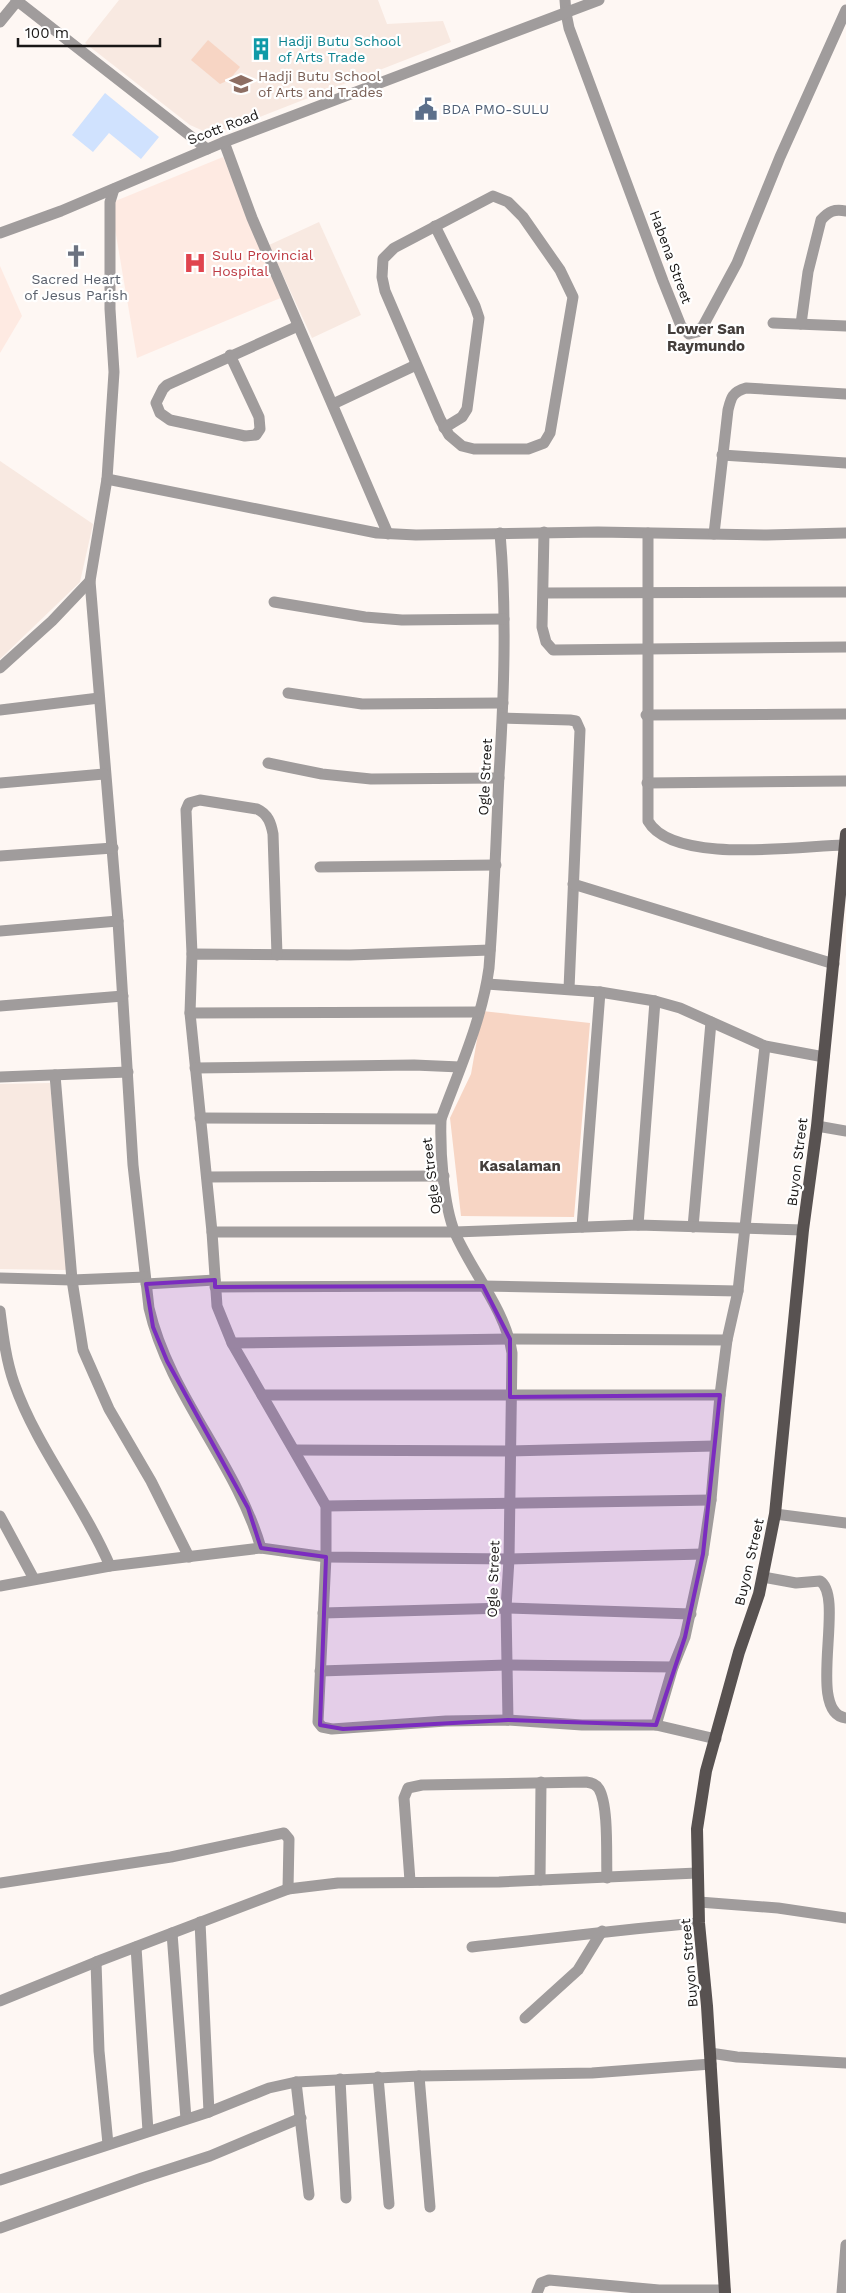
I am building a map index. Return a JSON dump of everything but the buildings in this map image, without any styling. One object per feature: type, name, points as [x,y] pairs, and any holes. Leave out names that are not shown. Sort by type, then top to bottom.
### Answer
[{"type":"main road","name":"Buyon Street","points":[[725,2292],[699,1923],[697,1829],[706,1771],[739,1652],[763,1577],[775,1514],[803,1230],[817,1126],[834,964],[845,840]]},
{"type":"street","points":[[0,22],[17,0],[207,149]]},
{"type":"street","points":[[565,0],[566,13]]},
{"type":"street","name":"Scott Road","points":[[0,233],[224,142],[599,0]]},
{"type":"street","name":"Habena Street","points":[[566,13],[663,282],[681,326],[689,334],[697,332],[703,326],[738,263],[780,157],[846,10]]},
{"type":"street","points":[[224,142],[252,218],[388,534]]},
{"type":"street","points":[[114,188],[110,202],[110,309],[114,372],[106,479],[90,581],[104,774],[113,848],[133,1165],[149,1308],[158,1342],[241,1495],[254,1524],[261,1548]]},
{"type":"street","points":[[493,196],[505,200],[523,217],[545,249],[570,288],[573,301],[552,422],[546,442],[528,449],[474,449],[457,443],[444,428],[416,364],[385,291],[381,264],[383,259],[394,248],[488,198],[493,196]]},
{"type":"street","points":[[801,324],[808,272],[821,220],[826,214],[835,210],[846,210]]},
{"type":"street","points":[[435,226],[475,306],[479,318],[467,409],[462,417],[444,428]]},
{"type":"street","points":[[773,322],[846,326]]},
{"type":"street","points":[[230,355],[261,422],[260,429],[256,435],[245,436],[170,420],[160,413],[156,403],[164,387],[230,355],[298,326]]},
{"type":"street","points":[[333,404],[416,364]]},
{"type":"street","points":[[714,534],[722,455],[732,395],[746,388],[846,394]]},
{"type":"street","points":[[722,455],[846,463]]},
{"type":"street","points":[[106,479],[361,531],[388,534],[544,532],[846,533]]},
{"type":"street","points":[[544,532],[542,627],[546,642],[553,650],[846,647]]},
{"type":"street","points":[[648,532],[646,650],[648,821],[658,834],[697,847],[739,850],[845,840]]},
{"type":"street","name":"Ogle Street","points":[[500,533],[504,618],[503,718],[490,950],[486,984],[479,1012],[441,1119],[447,1204],[455,1232],[510,1339],[512,1353],[509,1451],[509,1559],[506,1608],[508,1720]]},
{"type":"street","points":[[0,668],[47,626],[90,581]]},
{"type":"street","points":[[544,593],[846,592]]},
{"type":"street","points":[[274,602],[365,617],[402,620],[504,618]]},
{"type":"street","points":[[288,693],[362,704],[503,703]]},
{"type":"street","points":[[0,710],[99,698]]},
{"type":"street","points":[[646,715],[846,714]]},
{"type":"street","points":[[503,718],[570,720],[576,721],[579,725],[569,989]]},
{"type":"street","points":[[268,763],[322,774],[371,779],[499,778]]},
{"type":"street","points":[[0,783],[104,774]]},
{"type":"street","points":[[647,783],[846,781]]},
{"type":"street","points":[[276,955],[274,834],[270,822],[264,813],[257,809],[200,800],[189,803],[186,810],[192,954],[190,1013],[207,1177],[217,1306],[232,1343],[326,1506],[326,1557],[318,1719],[320,1725],[326,1728],[342,1729],[446,1721],[508,1720],[582,1725],[656,1725],[716,1739]]},
{"type":"street","points":[[0,856],[113,848]]},
{"type":"street","points":[[320,867],[496,865]]},
{"type":"street","points":[[573,884],[834,964]]},
{"type":"street","points":[[0,931],[118,921]]},
{"type":"street","points":[[192,954],[276,955],[490,950]]},
{"type":"street","points":[[486,984],[600,992],[656,1001],[680,1008],[765,1046],[824,1057]]},
{"type":"street","points":[[582,1227],[600,992]]},
{"type":"street","points":[[0,1006],[123,996]]},
{"type":"street","points":[[638,1225],[656,1001]]},
{"type":"street","points":[[190,1013],[479,1012]]},
{"type":"street","points":[[693,1227],[712,1022]]},
{"type":"street","points":[[656,1725],[691,1614],[703,1554],[711,1500],[714,1446],[727,1340],[738,1291],[765,1046]]},
{"type":"street","points":[[195,1068],[414,1065],[460,1067]]},
{"type":"street","points":[[0,1077],[128,1072]]},
{"type":"street","points":[[55,1075],[72,1280],[83,1350],[98,1388],[151,1481],[189,1557]]},
{"type":"street","points":[[200,1118],[441,1119]]},
{"type":"street","points":[[817,1126],[846,1132]]},
{"type":"street","points":[[207,1177],[444,1176]]},
{"type":"street","points":[[212,1232],[455,1232],[638,1225],[803,1230]]},
{"type":"street","points":[[0,1278],[738,1291]]},
{"type":"street","points":[[0,1311],[9,1366],[20,1398],[48,1454],[100,1544],[110,1566]]},
{"type":"street","points":[[232,1343],[510,1339],[727,1340]]},
{"type":"street","points":[[262,1395],[510,1397],[720,1395]]},
{"type":"street","points":[[295,1450],[509,1451],[714,1446]]},
{"type":"street","points":[[326,1506],[711,1500]]},
{"type":"street","points":[[775,1514],[846,1523]]},
{"type":"street","points":[[0,1516],[34,1580]]},
{"type":"street","points":[[0,1586],[110,1566],[261,1548],[326,1557],[509,1559],[703,1554]]},
{"type":"street","points":[[763,1577],[782,1582],[820,1581],[827,1589],[829,1624],[826,1687],[828,1702],[833,1710],[846,1718]]},
{"type":"street","points":[[323,1613],[506,1608],[691,1614]]},
{"type":"street","points":[[320,1671],[507,1665],[673,1667]]},
{"type":"street","points":[[410,1881],[404,1798],[408,1788],[422,1784],[542,1782],[586,1782],[593,1783],[599,1788],[606,1824],[607,1878]]},
{"type":"street","points":[[540,1880],[542,1782]]},
{"type":"street","points":[[0,1883],[171,1857],[284,1833],[289,1839],[288,1888]]},
{"type":"street","points":[[0,2001],[288,1888],[338,1883],[540,1880],[697,1873]]},
{"type":"street","points":[[699,1902],[787,1909],[846,1918]]},
{"type":"street","points":[[200,1922],[209,2112]]},
{"type":"street","points":[[472,1947],[564,1938],[602,1931],[699,1923]]},
{"type":"street","points":[[524,2018],[578,1970],[602,1931]]},
{"type":"street","points":[[172,1933],[186,2120]]},
{"type":"street","points":[[136,1947],[148,2131]]},
{"type":"street","points":[[96,1962],[100,2051],[108,2144]]},
{"type":"street","points":[[0,2180],[186,2120],[269,2088],[296,2082],[419,2076],[592,2073],[737,2057],[846,2063]]},
{"type":"street","points":[[419,2076],[430,2207]]},
{"type":"street","points":[[378,2078],[388,2204]]},
{"type":"street","points":[[340,2079],[346,2198]]},
{"type":"street","points":[[296,2082],[309,2196]]},
{"type":"street","points":[[0,2228],[210,2156],[301,2118]]},
{"type":"street","points":[[842,2293],[846,2245]]},
{"type":"street","points":[[536,2293],[541,2283],[549,2280],[659,2290],[725,2292]]},
{"type":"highlighted area","points":[[215,1280],[215,1287],[483,1286],[510,1339],[510,1397],[720,1395],[703,1554],[685,1637],[656,1725],[508,1720],[343,1729],[320,1725],[326,1557],[261,1548],[248,1508],[167,1361],[153,1327],[146,1284]]},
{"type":"shaded area","name":"Hadji Butu School of Arts and Trades","points":[[119,0],[378,0],[387,24],[443,21],[451,42],[229,129],[208,133],[190,125],[85,43]]},
{"type":"shaded area","points":[[208,40],[240,67],[229,80],[220,84],[191,60]]},
{"type":"shaded area","name":"Sulu Provincial Hospital","points":[[223,157],[283,297],[137,358],[115,229],[113,202]]},
{"type":"shaded area","points":[[319,222],[361,315],[312,338],[269,245]]},
{"type":"shaded area","points":[[0,266],[22,316],[0,353]]},
{"type":"shaded area","points":[[0,461],[93,524],[80,582],[0,659]]},
{"type":"shaded area","points":[[482,1011],[590,1023],[574,1217],[461,1216],[450,1118],[471,1074]]},
{"type":"shaded area","points":[[50,1083],[67,1270],[0,1269],[0,1084]]},
{"type":"water","points":[[105,93],[159,137],[141,159],[109,133],[93,152],[72,135]]},
{"type":"place","name":"Hadji Butu School of Arts Trade","points":[[261,49]]},
{"type":"place","name":"Hadji Butu School of Arts and Trades","points":[[241,84]]},
{"type":"place","name":"BDA PMO-SULU","points":[[426,109]]},
{"type":"place","name":"Sacred Heart of Jesus Parish","points":[[76,256]]},
{"type":"place","name":"Sulu Provincial Hospital","points":[[195,263]]},
{"type":"district","name":"Lower San Raymundo","points":[[706,338]]},
{"type":"district","name":"Kasalaman","points":[[520,1166]]}]
